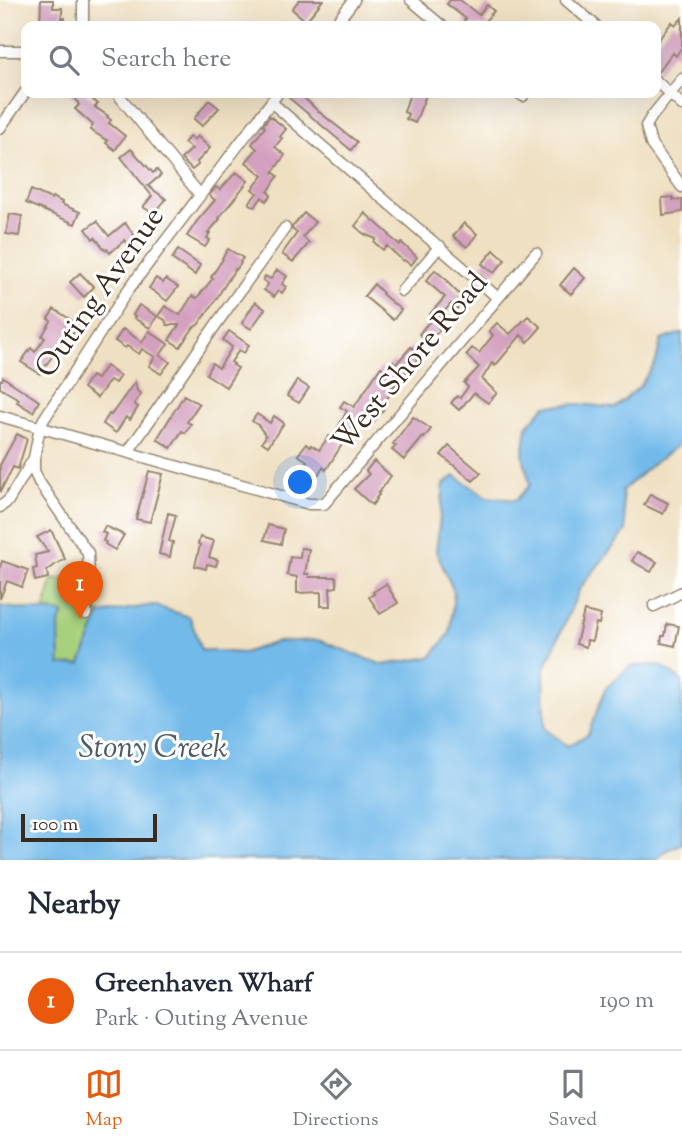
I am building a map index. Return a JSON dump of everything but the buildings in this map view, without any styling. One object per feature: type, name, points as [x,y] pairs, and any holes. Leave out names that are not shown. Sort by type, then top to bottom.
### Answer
[{"type":"street","points":[[83,0],[83,21]]},
{"type":"street","points":[[338,21],[354,0]]},
{"type":"street","points":[[411,0],[436,21]]},
{"type":"street","points":[[566,0],[590,21]]},
{"type":"street","points":[[0,51],[21,51]]},
{"type":"street","points":[[682,79],[646,126],[650,144],[682,187]]},
{"type":"street","points":[[661,86],[682,105]]},
{"type":"street","points":[[0,128],[21,98]]},
{"type":"street","points":[[121,98],[200,195]]},
{"type":"street","name":"Outing Avenue","points":[[86,614],[88,553],[34,471],[40,427],[122,298],[274,98]]},
{"type":"street","points":[[271,102],[498,297]]},
{"type":"street","points":[[128,452],[285,228]]},
{"type":"street","points":[[402,290],[440,246]]},
{"type":"street","name":"West Shore Road","points":[[0,416],[309,504],[324,504],[536,253]]},
{"type":"street","points":[[0,507],[8,501],[34,458]]},
{"type":"street","points":[[654,606],[682,592]]},
{"type":"green space","points":[[101,575],[91,607],[100,614],[81,665],[59,665],[59,624],[64,614],[45,610],[52,580]]},
{"type":"water","name":"Stony Creek","points":[[682,333],[682,436],[676,447],[622,491],[626,531],[580,588],[544,670],[545,729],[568,746],[588,734],[606,688],[630,666],[660,665],[682,681],[682,843],[665,851],[657,860],[2,860],[0,605],[64,613],[59,624],[60,665],[81,664],[100,614],[153,605],[190,617],[201,650],[243,653],[276,642],[318,640],[383,665],[431,657],[450,633],[454,592],[436,551],[444,484],[455,476],[487,497],[516,500],[530,485],[523,455],[527,427],[545,406],[579,404],[615,408],[639,387],[656,362],[661,340]]},
{"type":"place","name":"Greenhaven Wharf","points":[[80,619]]}]
